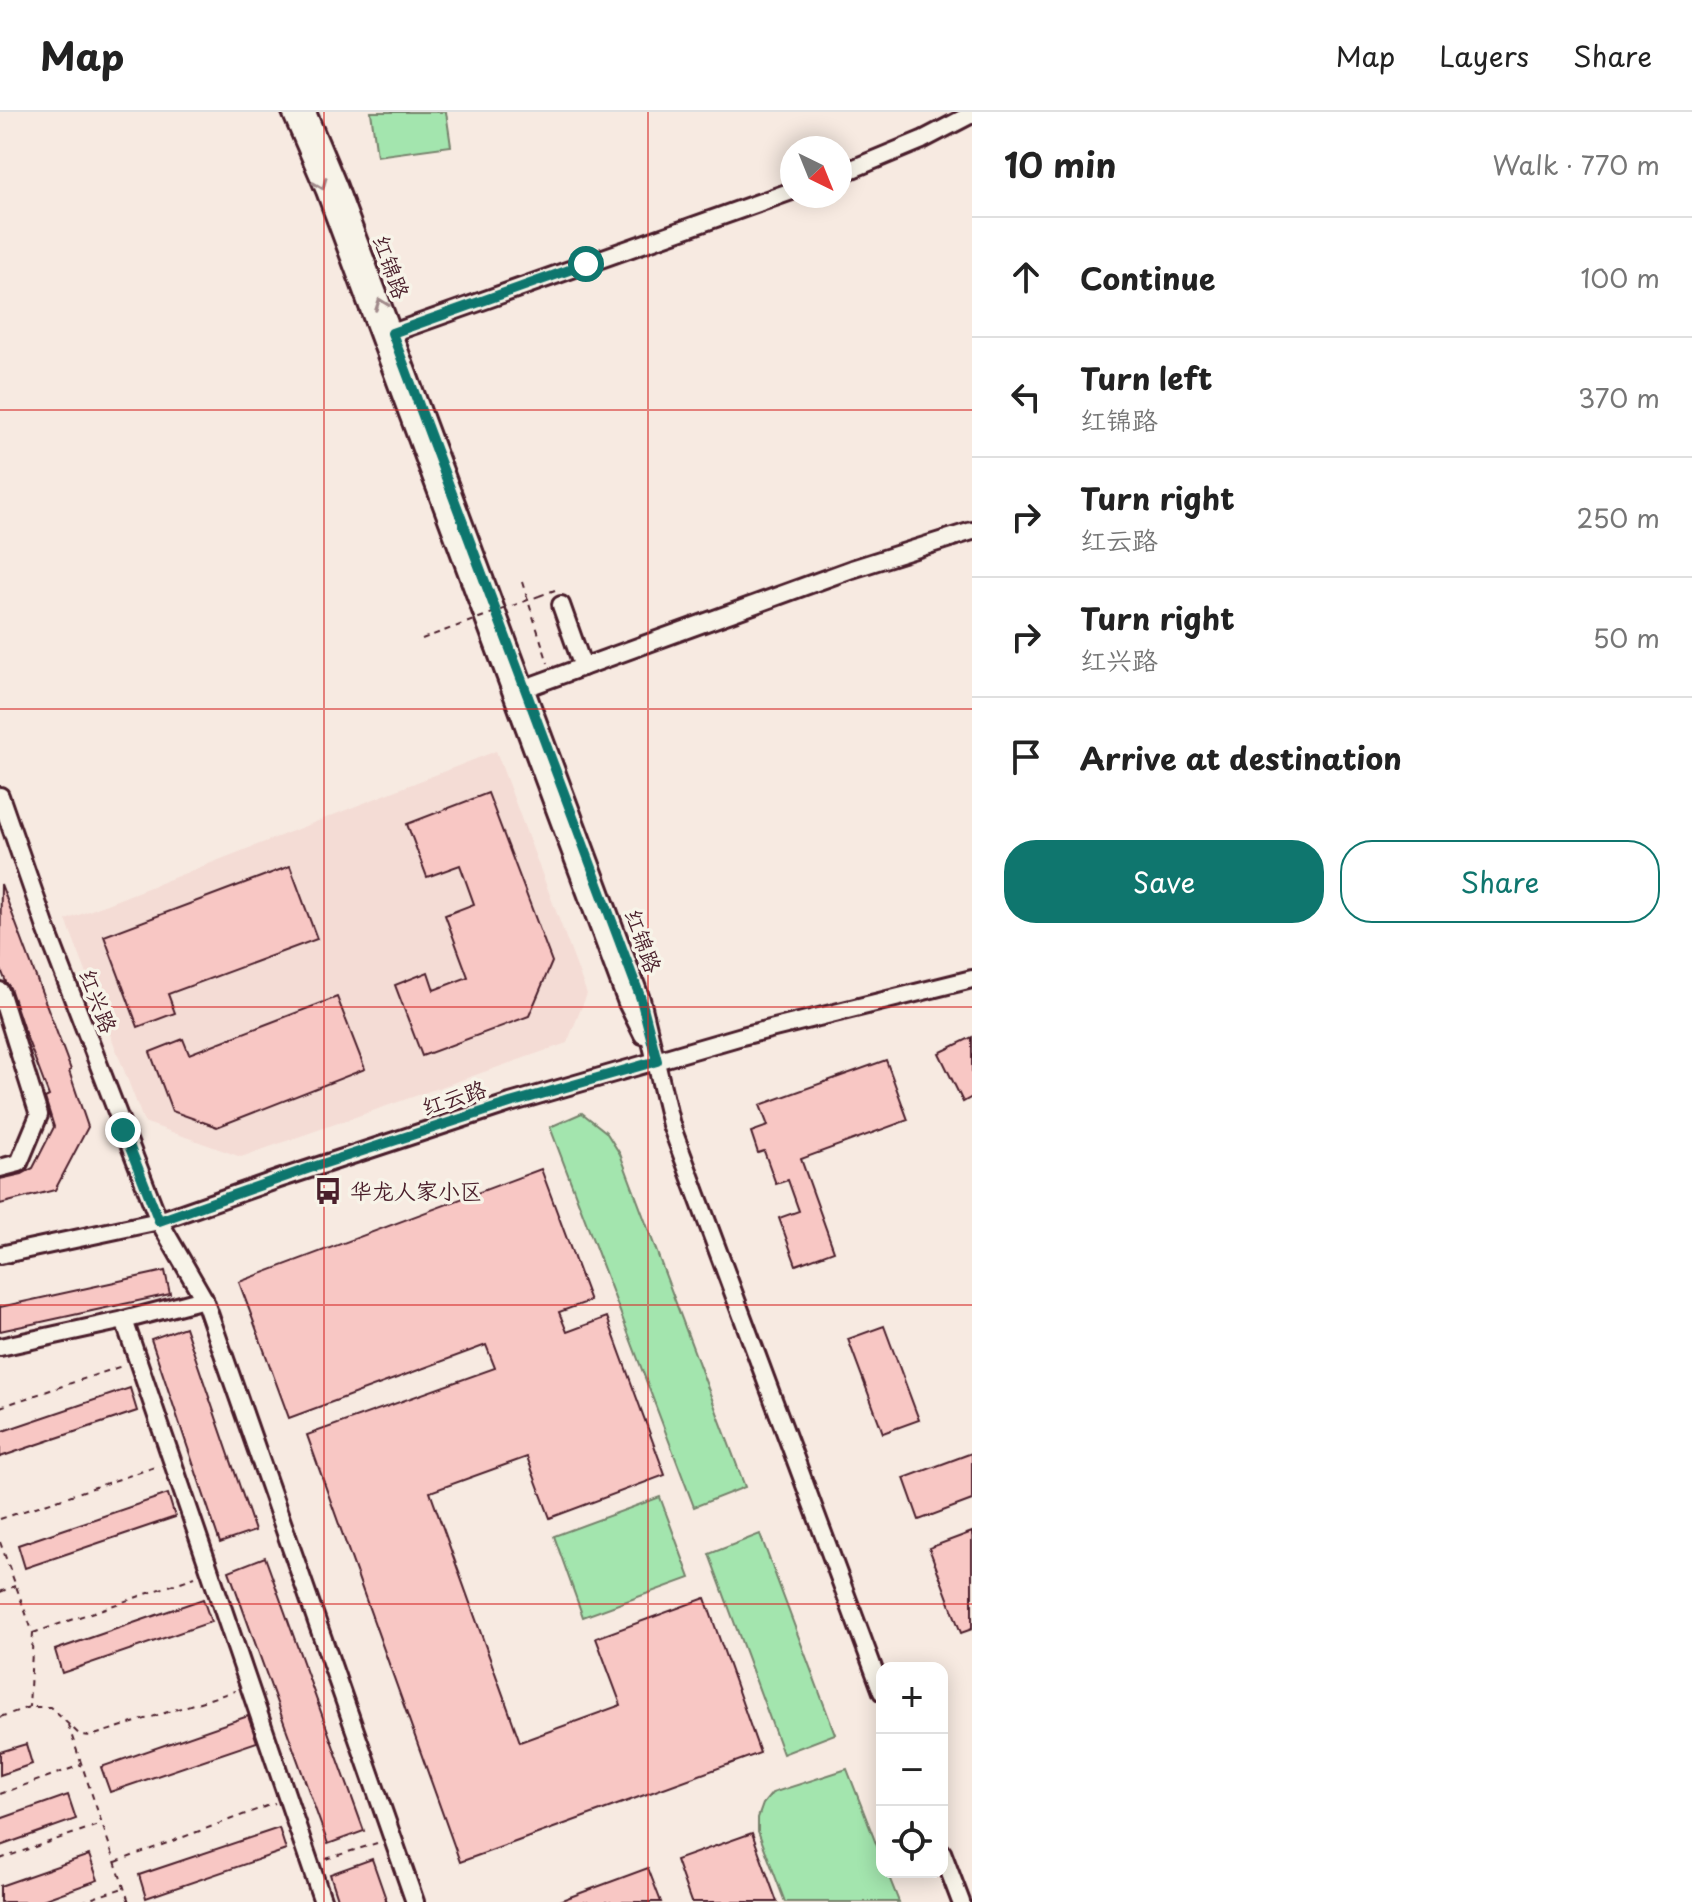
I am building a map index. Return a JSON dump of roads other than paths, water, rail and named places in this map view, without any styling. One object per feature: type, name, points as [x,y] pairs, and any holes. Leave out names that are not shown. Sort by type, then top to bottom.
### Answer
[{"type":"street","name":"红锦路","points":[[291,112],[325,191],[627,1003],[657,1061]]},
{"type":"street","name":"红锦路","points":[[307,112],[338,186],[641,999],[657,1061]]},
{"type":"street","points":[[852,169],[922,140],[972,114]]},
{"type":"street","points":[[392,333],[780,195]]},
{"type":"street","points":[[525,688],[852,569],[972,531]]},
{"type":"street","points":[[561,605],[583,667]]},
{"type":"street","name":"红兴路","points":[[0,796],[46,928],[159,1221],[204,1299],[415,1902]]},
{"type":"street","name":"红云路","points":[[0,1255],[159,1221],[510,1103],[742,1036],[972,979]]},
{"type":"street","points":[[0,991],[39,1115],[19,1163],[0,1168]]},
{"type":"street","points":[[657,1061],[671,1125],[876,1676]]},
{"type":"street","points":[[0,1347],[204,1299]]},
{"type":"street","points":[[124,1320],[323,1902]]},
{"type":"street","points":[[948,1868],[961,1902]]},
{"type":"place","name":"华龙人家小区","points":[[328,1191]]}]
